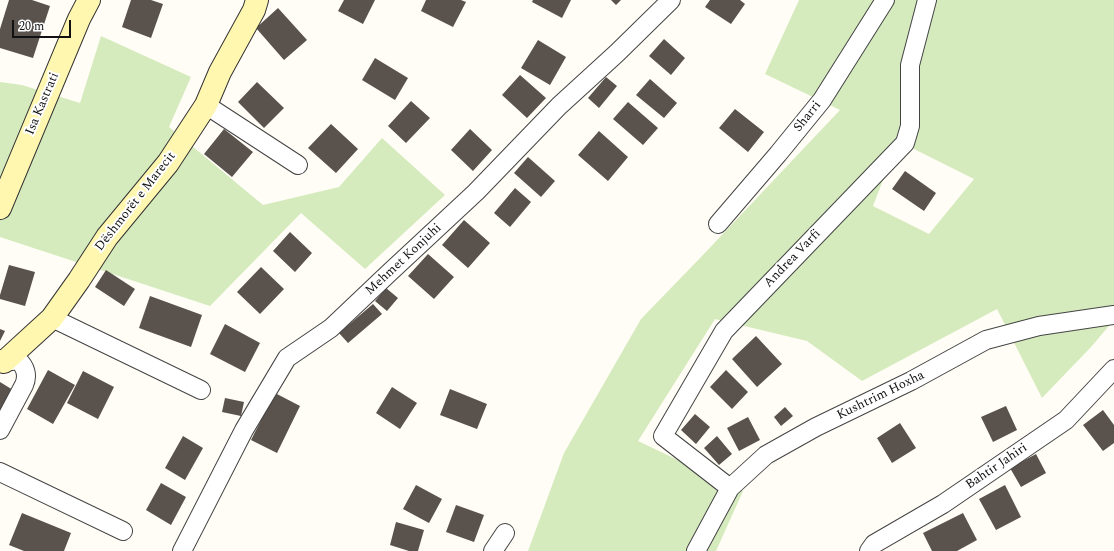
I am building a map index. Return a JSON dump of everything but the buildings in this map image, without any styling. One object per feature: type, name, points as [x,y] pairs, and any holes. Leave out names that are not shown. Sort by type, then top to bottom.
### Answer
[{"type":"street","name":"Isa Kastrati","points":[[0,208],[79,19],[89,0]]},
{"type":"street","name":"Dëshmorët e Marecit","points":[[2,362],[52,318],[79,280],[107,236],[168,163],[206,105],[220,72],[254,10],[257,0]]},
{"type":"street","name":"Mehmet Konjuhi","points":[[182,551],[244,430],[287,358],[331,328],[476,192],[559,106],[617,53],[671,0]]},
{"type":"street","name":"Sharri","points":[[718,224],[822,100],[885,0]]},
{"type":"street","name":"Andrea Varfi","points":[[730,488],[663,436],[724,331],[905,143],[910,126],[910,65],[927,0]]},
{"type":"street","points":[[206,105],[298,165]]},
{"type":"street","name":"Kushtrim Hoxha","points":[[696,551],[730,488],[766,455],[816,428],[911,381],[986,340],[1039,326],[1114,315]]},
{"type":"street","points":[[52,318],[200,390]]},
{"type":"street","points":[[0,430],[24,385],[26,378],[24,366],[18,360],[2,362]]},
{"type":"street","name":"Bahtir Jahiri","points":[[869,551],[874,544],[943,504],[1066,420],[1114,369]]},
{"type":"street","points":[[0,472],[123,531]]},
{"type":"street","points":[[493,551],[505,533]]},
{"type":"green space","points":[[799,0],[1114,0],[1114,320],[1091,347],[1042,398],[997,309],[862,381],[807,341],[715,319],[638,441],[743,491],[716,551],[528,551],[564,453],[641,319],[840,110],[765,74]],"holes":[[[898,141],[974,179],[929,234],[873,206]]]},
{"type":"green space","points":[[101,36],[191,77],[169,127],[263,205],[339,187],[382,138],[445,195],[365,269],[301,213],[210,306],[0,237],[0,82],[22,85],[80,103]]}]
